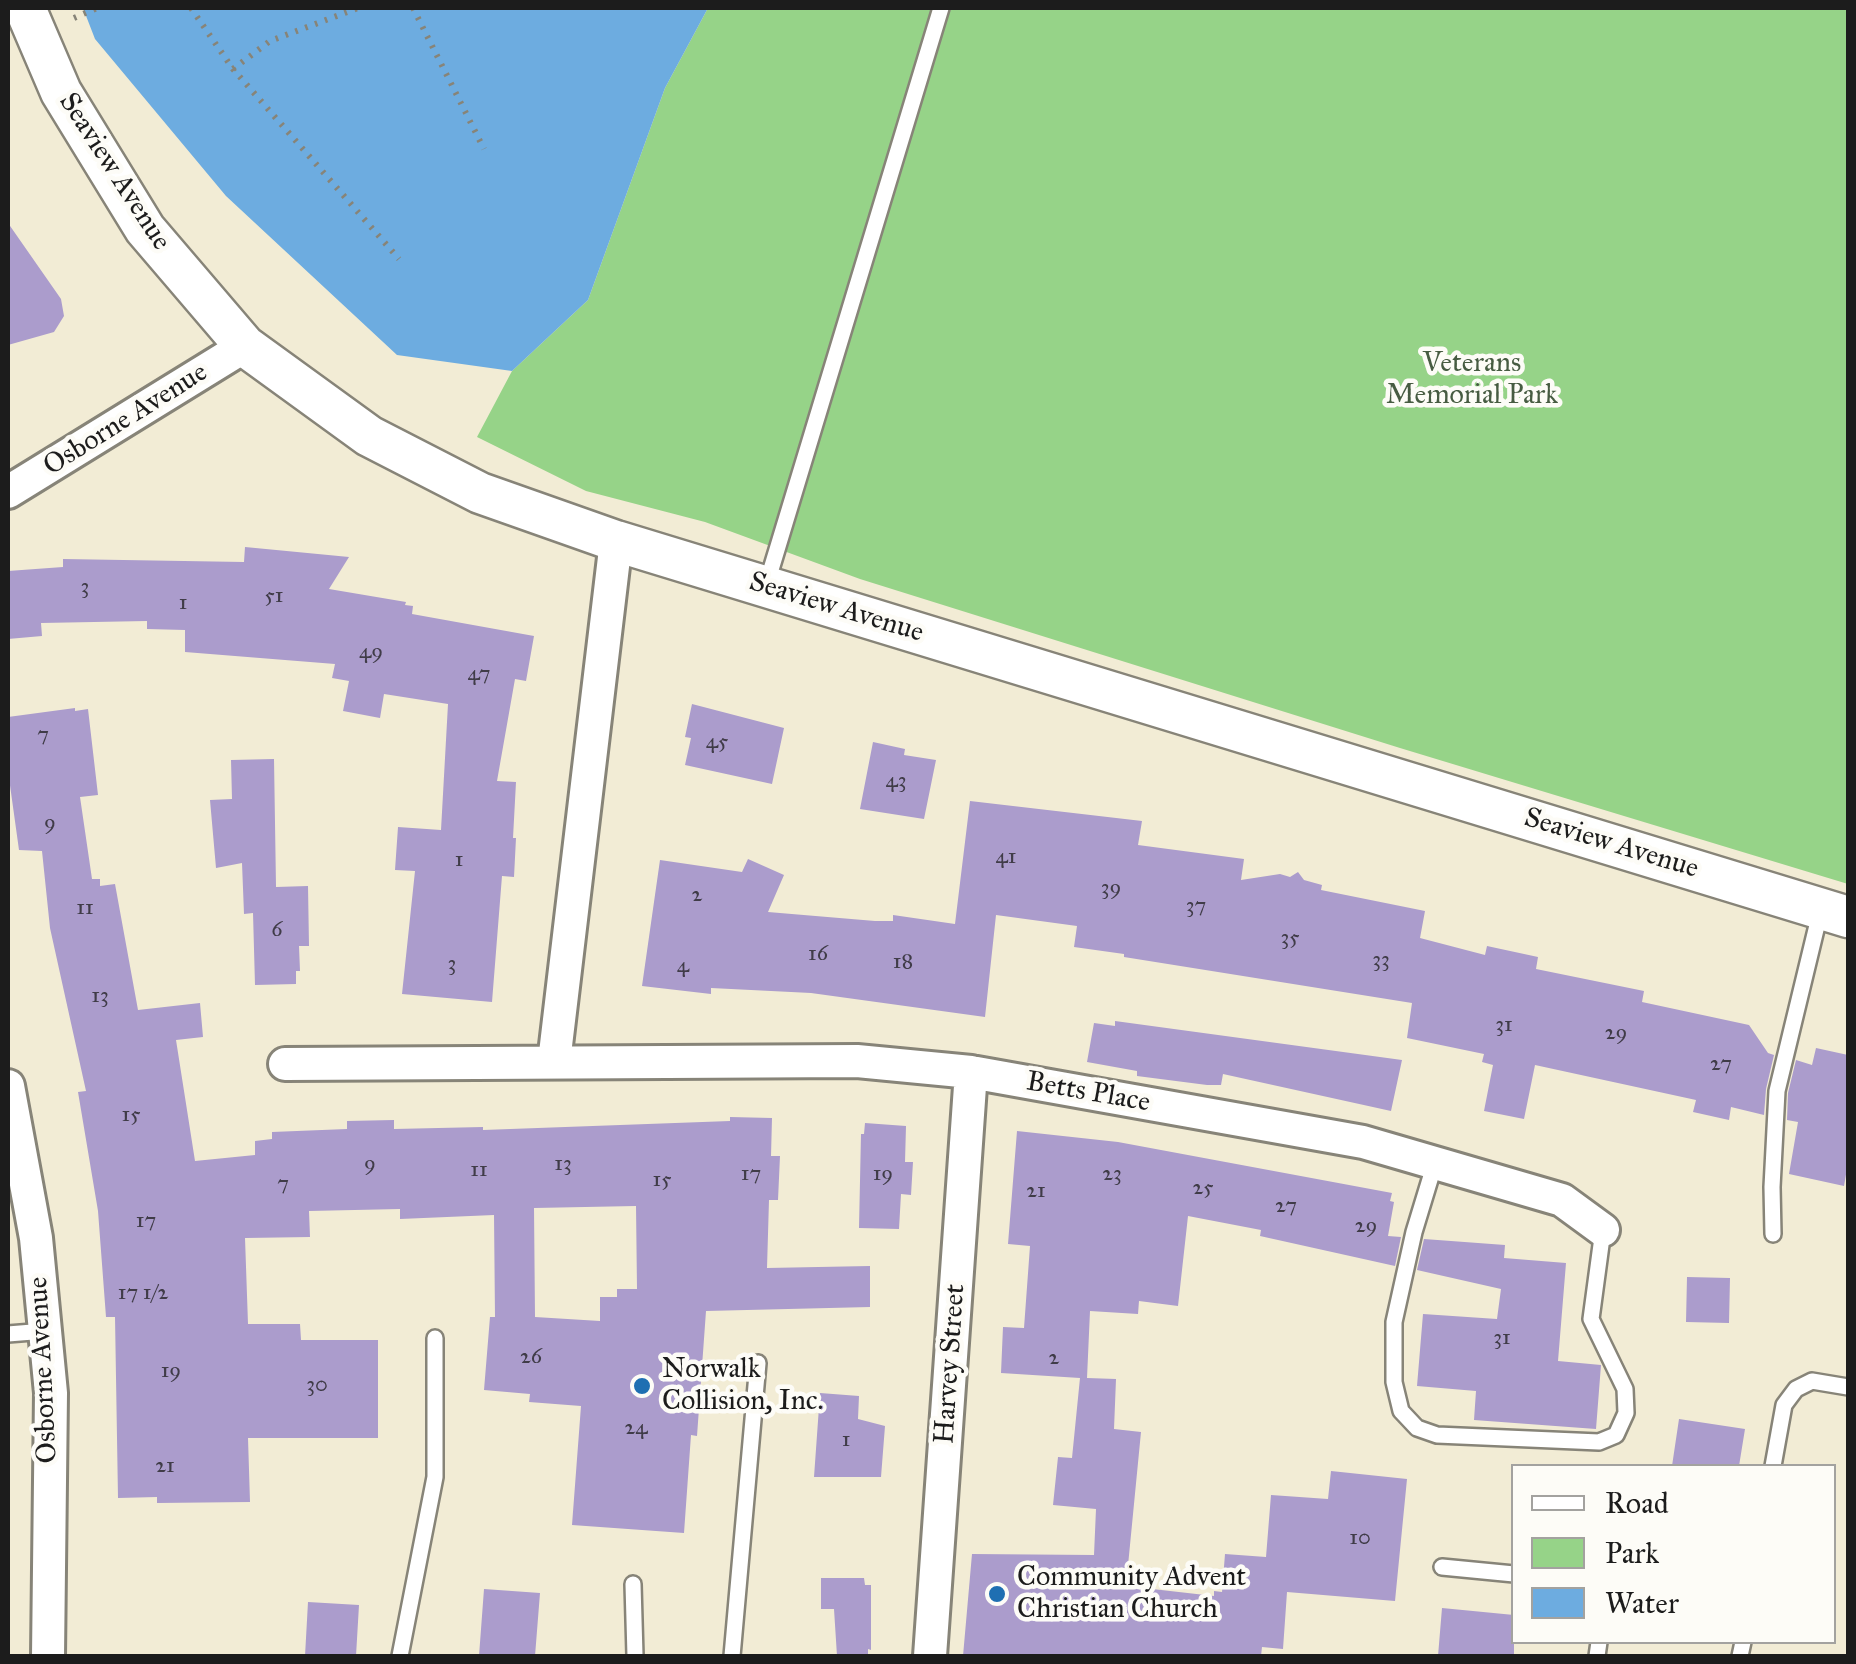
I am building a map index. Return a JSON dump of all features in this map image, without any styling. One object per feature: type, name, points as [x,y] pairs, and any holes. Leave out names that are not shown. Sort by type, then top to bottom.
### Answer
[{"type":"street","name":"Seaview Avenue","points":[[24,8],[61,92],[145,229],[244,346],[369,436],[480,493],[616,541],[1835,913]]},
{"type":"street","name":"Osborne Avenue","points":[[8,492],[244,346]]},
{"type":"street","points":[[554,1062],[616,541]]},
{"type":"street","name":"Betts Place","points":[[285,1064],[858,1061],[971,1072],[1363,1142],[1562,1200],[1603,1230]]},
{"type":"street","name":"Harvey Street","points":[[930,1656],[971,1072]]},
{"type":"street","name":"Osborne Avenue","points":[[8,1086],[36,1238],[51,1393],[48,1656]]},
{"type":"lane","points":[[766,586],[941,8]]},
{"type":"lane","points":[[1773,1234],[1777,1091],[1835,913]]},
{"type":"lane","points":[[1435,1163],[1414,1232],[1394,1322],[1394,1382],[1402,1411],[1416,1428],[1437,1435],[1599,1442],[1616,1435],[1626,1413],[1625,1389],[1592,1319],[1603,1230]]},
{"type":"lane","points":[[8,1334],[45,1330]]},
{"type":"lane","points":[[400,1656],[435,1477],[434,1338]]},
{"type":"lane","points":[[732,1656],[758,1363]]},
{"type":"lane","points":[[1773,1464],[1784,1405],[1796,1389],[1812,1381],[1848,1387]]},
{"type":"lane","points":[[1442,1567],[1511,1574]]},
{"type":"lane","points":[[633,1584],[635,1656]]},
{"type":"path","points":[[191,8],[233,69],[398,259]]},
{"type":"path","points":[[233,69],[270,41],[358,8]]},
{"type":"path","points":[[413,8],[484,149]]},
{"type":"green space","name":"Veterans Memorial Park","points":[[708,8],[1848,8],[1848,884],[860,579],[705,522],[586,491],[477,437],[512,371],[588,300],[665,88]]},
{"type":"water","points":[[83,8],[708,8],[665,88],[588,300],[512,371],[397,355],[226,196],[95,39]]},
{"type":"building","points":[[8,223],[61,299],[64,316],[54,332],[8,345]]},
{"type":"building","points":[[245,547],[349,557],[329,589],[406,602],[405,605],[413,606],[412,614],[534,636],[526,681],[515,679],[497,781],[516,782],[516,838],[514,877],[502,876],[492,1002],[402,994],[415,871],[395,870],[398,827],[441,830],[448,704],[384,694],[380,718],[343,711],[349,681],[332,678],[335,664],[185,652],[185,630],[147,629],[147,621],[41,623],[42,636],[8,639],[8,571],[63,567],[63,559],[244,562]]},
{"type":"building","points":[[692,704],[784,728],[772,784],[685,765],[691,738],[685,737]]},
{"type":"building","points":[[88,709],[98,795],[80,797],[92,879],[100,879],[100,886],[115,884],[138,1010],[200,1003],[203,1037],[176,1040],[195,1161],[255,1155],[255,1141],[272,1139],[272,1132],[347,1129],[347,1121],[394,1120],[394,1129],[483,1130],[772,1118],[771,1156],[780,1156],[778,1200],[769,1200],[767,1268],[870,1266],[870,1307],[706,1311],[697,1436],[691,1435],[684,1533],[572,1525],[581,1406],[529,1402],[530,1394],[484,1390],[490,1317],[495,1317],[494,1215],[400,1219],[400,1209],[309,1211],[310,1237],[245,1238],[248,1324],[300,1324],[301,1340],[378,1340],[378,1438],[248,1438],[250,1502],[157,1503],[157,1497],[118,1498],[115,1317],[106,1317],[98,1211],[78,1092],[86,1091],[50,928],[42,851],[19,850],[8,771],[8,717]],"holes":[[[636,1206],[637,1289],[617,1289],[617,1297],[600,1297],[600,1321],[535,1317],[534,1208]]]},
{"type":"building","points":[[873,742],[905,749],[904,755],[936,760],[924,819],[860,809]]},
{"type":"building","points":[[274,759],[276,887],[308,886],[309,946],[299,946],[296,984],[255,985],[253,913],[244,914],[242,863],[216,868],[210,800],[232,799],[231,760]]},
{"type":"building","points":[[970,801],[1142,821],[1138,845],[1244,859],[1241,880],[1280,874],[1290,877],[1298,872],[1304,880],[1322,885],[1321,890],[1425,911],[1420,938],[1485,955],[1487,946],[1538,957],[1536,969],[1644,991],[1642,1002],[1749,1025],[1768,1053],[1774,1055],[1764,1115],[1731,1107],[1729,1120],[1693,1112],[1696,1100],[1535,1065],[1524,1119],[1484,1111],[1493,1065],[1482,1062],[1484,1054],[1407,1038],[1412,1003],[1074,947],[1077,926],[996,915],[985,1017],[811,993],[711,988],[711,994],[642,986],[660,860],[742,872],[748,859],[784,875],[768,912],[875,921],[893,921],[893,915],[955,924]]},
{"type":"building","points":[[1115,1021],[1402,1060],[1391,1111],[1223,1074],[1221,1085],[1207,1085],[1137,1076],[1137,1071],[1087,1062],[1094,1023],[1115,1026]]},
{"type":"building","points":[[1816,1048],[1848,1055],[1848,1163],[1844,1186],[1789,1174],[1798,1122],[1787,1120],[1788,1093],[1796,1060],[1812,1065]]},
{"type":"building","points":[[865,1123],[906,1126],[905,1162],[913,1162],[911,1195],[901,1194],[899,1229],[859,1228],[861,1134]]},
{"type":"building","points":[[1017,1131],[1118,1142],[1392,1193],[1388,1236],[1401,1237],[1395,1266],[1260,1236],[1261,1230],[1188,1216],[1178,1306],[1139,1301],[1138,1314],[1090,1311],[1087,1378],[1116,1379],[1114,1429],[1141,1432],[1126,1586],[1214,1596],[1214,1591],[1222,1592],[1225,1554],[1266,1557],[1271,1495],[1328,1499],[1331,1471],[1407,1479],[1395,1601],[1287,1592],[1283,1649],[1262,1647],[1261,1656],[963,1656],[972,1554],[1094,1555],[1096,1509],[1053,1505],[1058,1457],[1072,1458],[1080,1378],[1001,1373],[1003,1327],[1024,1328],[1030,1246],[1008,1244]]},
{"type":"building","points":[[1424,1239],[1505,1245],[1504,1258],[1566,1263],[1558,1361],[1601,1365],[1596,1429],[1474,1420],[1476,1391],[1417,1386],[1423,1314],[1497,1319],[1501,1289],[1417,1270]]},
{"type":"building","points":[[1687,1277],[1730,1278],[1729,1323],[1686,1322]]},
{"type":"building","points":[[820,1393],[859,1396],[858,1419],[885,1426],[881,1477],[814,1477]]},
{"type":"building","points":[[1679,1419],[1745,1429],[1739,1464],[1672,1464]]},
{"type":"building","points":[[821,1578],[864,1578],[865,1585],[871,1585],[868,1656],[837,1656],[834,1609],[821,1609]]},
{"type":"building","points":[[484,1589],[540,1593],[535,1656],[479,1656]]},
{"type":"building","points":[[308,1602],[359,1605],[356,1656],[305,1656]]},
{"type":"building","points":[[1442,1608],[1511,1615],[1514,1656],[1438,1656]]},
{"type":"place","name":"Norwalk Collision, Inc.","points":[[642,1386]]},
{"type":"place","name":"Community Advent Christian Church","points":[[997,1594]]}]
